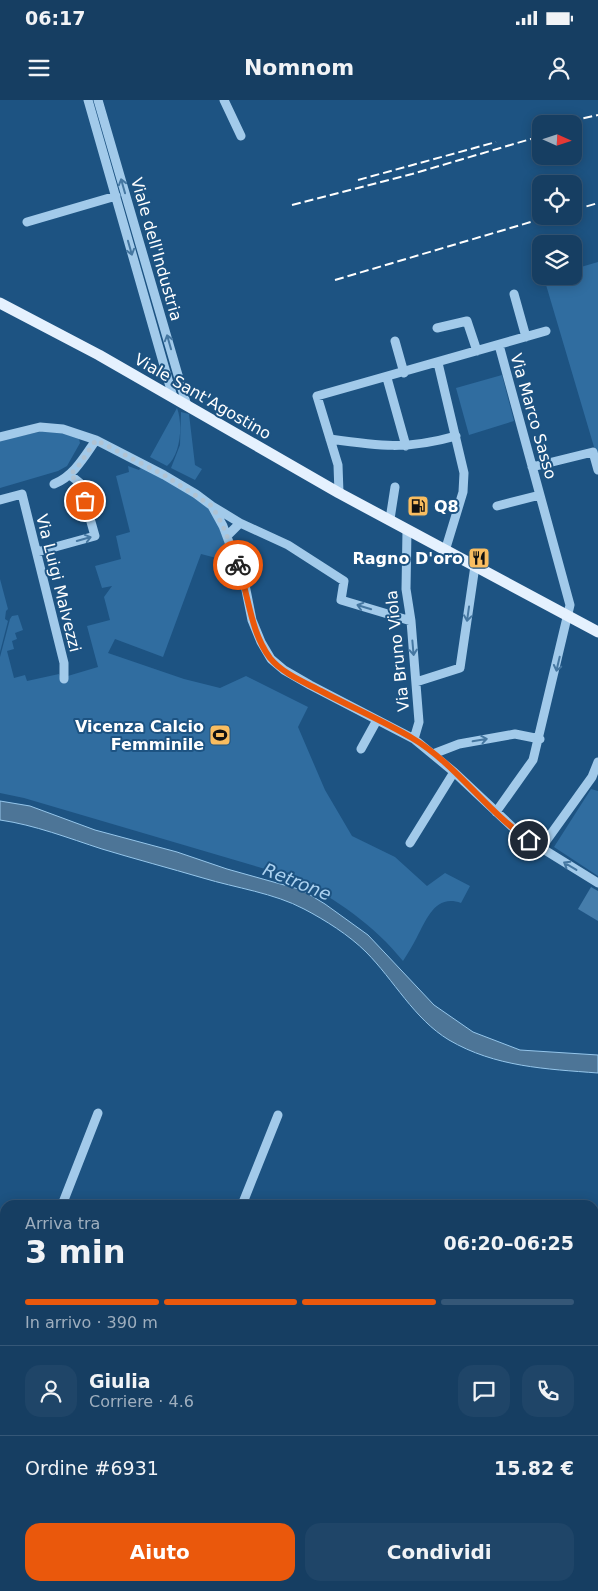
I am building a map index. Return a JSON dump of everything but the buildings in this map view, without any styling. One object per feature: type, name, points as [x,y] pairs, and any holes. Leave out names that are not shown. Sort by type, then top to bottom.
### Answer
[{"type":"main road","name":"Viale Sant'Agostino","points":[[0,303],[445,551],[598,632]]},
{"type":"street","name":"Viale dell'Industria","points":[[88,100],[173,398]]},
{"type":"street","points":[[224,100],[241,136]]},
{"type":"street","name":"Viale dell'Industria","points":[[101,101],[187,406]]},
{"type":"street","points":[[27,222],[116,196]]},
{"type":"street","points":[[514,294],[526,338]]},
{"type":"street","points":[[437,328],[467,321],[477,351]]},
{"type":"street","points":[[339,492],[338,465],[317,396],[387,378],[546,331]]},
{"type":"street","points":[[395,341],[404,373]]},
{"type":"street","name":"Via Marco Sasso","points":[[496,812],[533,760],[540,739],[570,605],[499,346]]},
{"type":"street","points":[[438,363],[464,473],[463,492],[445,551]]},
{"type":"street","points":[[387,378],[406,446]]},
{"type":"street","points":[[0,437],[40,427],[63,429],[96,440],[164,475],[240,523],[288,544],[344,581],[340,600],[411,621]]},
{"type":"street","points":[[330,439],[378,446],[406,446],[456,436]]},
{"type":"street","points":[[54,484],[70,475],[96,440]]},
{"type":"street","points":[[532,467],[593,452],[598,470]]},
{"type":"street","points":[[37,552],[95,536],[80,483],[70,475]]},
{"type":"street","points":[[390,519],[395,487]]},
{"type":"street","name":"Via Luigi Malvezzi","points":[[0,500],[22,494],[64,663],[64,679]]},
{"type":"street","name":"Via Marco Sasso","points":[[497,506],[540,495]]},
{"type":"street","points":[[212,506],[227,536],[245,585],[252,620],[261,642],[271,659],[284,670],[414,739],[454,772],[522,836],[598,883]]},
{"type":"street","points":[[227,536],[240,523]]},
{"type":"street","name":"Via Bruno Viola","points":[[407,530],[406,590],[411,621],[420,722],[414,739]]},
{"type":"street","points":[[416,682],[460,668],[475,566]]},
{"type":"street","points":[[362,749],[377,720]]},
{"type":"street","points":[[433,754],[459,744],[515,734],[540,739]]},
{"type":"street","points":[[541,848],[592,777],[598,762]]},
{"type":"street","points":[[410,843],[454,772]]},
{"type":"street","points":[[64,1200],[98,1113]]},
{"type":"street","points":[[244,1200],[278,1115]]},
{"type":"shaded area","points":[[598,262],[598,457],[546,285],[582,285],[582,267]]},
{"type":"shaded area","points":[[502,375],[514,421],[469,435],[456,388]]},
{"type":"shaded area","points":[[177,408],[180,422],[180,438],[172,461],[167,466],[150,457]]},
{"type":"shaded area","points":[[181,412],[189,414],[195,465],[202,469],[195,480],[171,468],[180,445]]},
{"type":"shaded area","points":[[44,431],[64,432],[79,439],[80,443],[67,466],[58,471],[0,488],[0,440]]},
{"type":"shaded area","points":[[128,466],[139,470],[142,466],[194,494],[214,514],[232,562],[201,554],[163,657],[115,639],[108,653],[184,679],[220,688],[246,676],[308,707],[298,727],[325,790],[352,836],[395,857],[427,886],[445,873],[470,886],[461,903],[445,902],[433,910],[403,961],[380,936],[354,914],[296,878],[24,798],[0,793],[0,657],[10,619],[12,616],[18,615],[23,630],[15,633],[17,639],[12,641],[14,649],[7,651],[14,678],[25,675],[27,681],[59,674],[61,678],[98,667],[87,626],[110,620],[104,597],[112,586],[102,588],[95,566],[121,559],[116,536],[130,532],[116,476],[129,472]]},
{"type":"shaded area","points":[[0,579],[8,609],[5,619],[8,621],[0,652]]},
{"type":"shaded area","points":[[591,789],[598,791],[598,876],[554,847]]},
{"type":"shaded area","points":[[0,801],[30,806],[95,830],[177,852],[227,869],[302,890],[368,935],[434,1005],[473,1032],[520,1050],[598,1055],[598,1073],[521,1065],[484,1056],[466,1049],[449,1040],[425,1021],[366,952],[336,928],[304,909],[268,895],[102,849],[39,828],[0,820]]},
{"type":"railway","points":[[582,119],[598,115]]},
{"type":"railway","points":[[292,205],[412,174],[532,139]]},
{"type":"railway","points":[[358,180],[496,142]]},
{"type":"railway","points":[[582,208],[598,203]]},
{"type":"railway","points":[[335,280],[532,222]]},
{"type":"way so far","points":[[85,501],[80,483],[70,475],[96,440],[164,475],[212,506],[223,526],[238,565]]},
{"type":"place","name":"Q8","points":[[418,506]]},
{"type":"place","name":"Ragno D'oro","points":[[479,558]]},
{"type":"place","name":"Vicenza Calcio Femminile","points":[[220,735]]},
{"type":"route","points":[[238,565],[245,585],[252,620],[261,642],[271,659],[284,670],[310,685],[414,739],[454,772],[522,836],[529,840]]},
{"type":"water label","name":"Retrone","points":[[297,882]]}]
